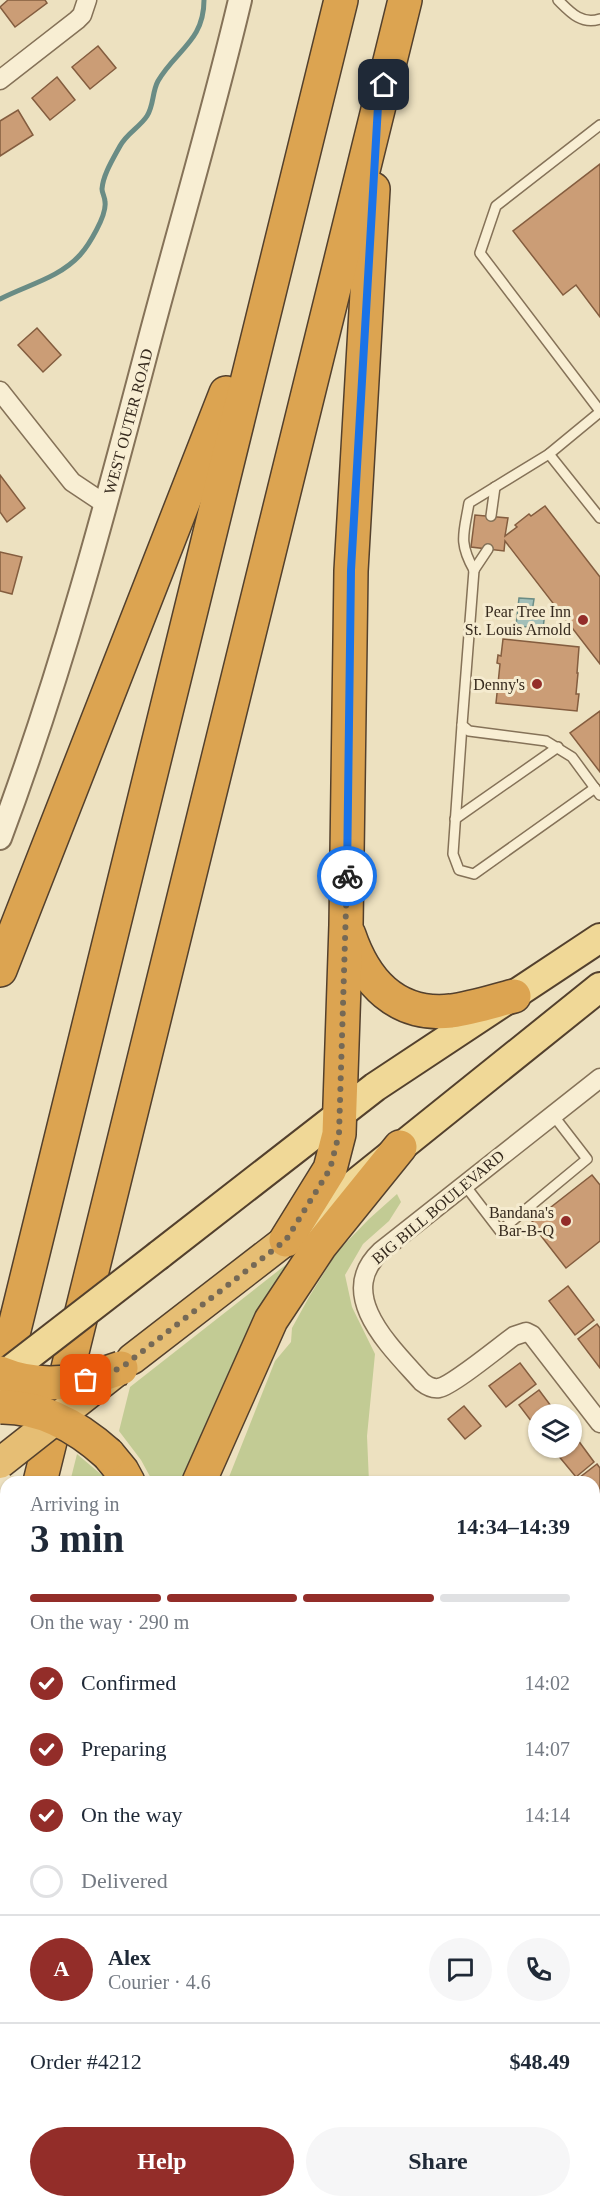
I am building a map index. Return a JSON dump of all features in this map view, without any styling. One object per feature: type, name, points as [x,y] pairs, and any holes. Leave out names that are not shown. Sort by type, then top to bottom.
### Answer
[{"type":"highway","points":[[126,1363],[86,1380],[64,1384],[1,1378],[341,0]]},
{"type":"highway","points":[[41,1476],[405,0]]},
{"type":"highway","points":[[0,1462],[286,1240],[330,1169],[336,1153],[340,1113],[346,925],[351,570],[378,106]]},
{"type":"highway","points":[[0,970],[276,265]]},
{"type":"highway","points":[[346,925],[357,958],[371,978],[391,999],[419,1010],[450,1011],[514,996]]},
{"type":"highway","points":[[202,1476],[271,1320],[320,1246],[400,1147]]},
{"type":"highway","points":[[0,1407],[24,1409],[56,1418],[86,1435],[108,1454],[125,1476]]},
{"type":"main road","points":[[1,1378],[375,1087],[600,938]]},
{"type":"main road","points":[[286,1240],[600,987]]},
{"type":"street","name":"WEST OUTER ROAD","points":[[0,836],[56,677],[202,148],[240,0]]},
{"type":"street","points":[[0,80],[82,15],[87,1]]},
{"type":"street","points":[[0,391],[72,482],[105,504]]},
{"type":"street","name":"BIG BILL BOULEVARD","points":[[600,1078],[464,1184],[372,1260],[362,1280],[364,1303],[384,1335],[422,1382],[435,1388],[449,1384],[514,1336],[526,1332],[532,1335],[600,1423]]},
{"type":"lane","points":[[558,0],[575,17],[593,22],[600,20]]},
{"type":"lane","points":[[474,570],[465,555],[462,542],[468,503],[549,454],[600,412],[480,253],[496,206],[600,125]]},
{"type":"lane","points":[[549,454],[600,518]]},
{"type":"lane","points":[[491,516],[495,487]]},
{"type":"lane","points":[[462,724],[470,731],[546,741],[558,747],[572,757],[598,792],[474,874],[459,870],[453,854],[462,724],[474,570],[488,549]]},
{"type":"lane","points":[[455,819],[558,747]]},
{"type":"lane","points":[[464,1184],[500,1231],[587,1159],[552,1114]]},
{"type":"green space","points":[[397,1194],[401,1202],[389,1221],[363,1244],[345,1275],[352,1307],[375,1354],[367,1436],[369,1476],[229,1476],[275,1361],[291,1342],[292,1328],[337,1252]]},
{"type":"green space","points":[[297,1256],[193,1476],[150,1476],[141,1460],[119,1431],[130,1387]]},
{"type":"green space","points":[[77,1454],[103,1476],[72,1476]]},
{"type":"water","points":[[519,598],[534,599],[532,612],[545,613],[543,628],[516,626]]},
{"type":"building","points":[[8,0],[45,0],[47,3],[15,27],[0,7]]},
{"type":"building","points":[[98,46],[116,68],[90,89],[72,67]]},
{"type":"building","points":[[57,77],[75,100],[50,120],[32,98]]},
{"type":"building","points":[[18,110],[33,135],[0,156],[0,121]]},
{"type":"building","points":[[600,164],[600,317],[576,285],[563,295],[513,231]]},
{"type":"building","points":[[37,328],[61,355],[43,372],[18,345]]},
{"type":"building","points":[[0,475],[25,508],[7,522],[0,512]]},
{"type":"building","name":"Pear Tree Inn St. Louis Arnold","points":[[545,506],[600,577],[600,664],[505,541],[504,551],[471,547],[475,515],[508,518],[505,536],[529,514],[531,516]]},
{"type":"building","points":[[0,552],[22,557],[12,594],[0,591]]},
{"type":"building","name":"Denny's","points":[[503,639],[579,647],[577,711],[496,703],[500,664],[497,663],[498,655],[501,656]]},
{"type":"building","points":[[600,711],[600,772],[570,733]]},
{"type":"building","name":"Bandana's Bar-B-Q","points":[[592,1175],[600,1185],[600,1241],[566,1268],[531,1220]]},
{"type":"building","points":[[568,1286],[594,1320],[575,1335],[549,1301]]},
{"type":"building","points":[[597,1324],[600,1328],[600,1368],[578,1339]]},
{"type":"building","points":[[520,1363],[536,1384],[506,1407],[489,1386]]},
{"type":"building","points":[[539,1390],[550,1404],[528,1404],[528,1417],[519,1405]]},
{"type":"building","points":[[464,1406],[481,1426],[465,1439],[448,1419]]},
{"type":"building","points":[[582,1446],[594,1462],[575,1476],[560,1458],[582,1458]]},
{"type":"building","points":[[597,1464],[600,1468],[600,1476],[582,1476]]},
{"type":"waterway","points":[[0,299],[62,270],[72,263],[88,244],[97,230],[105,208],[102,189],[109,167],[123,141],[147,116],[158,81],[165,70],[194,35],[203,14],[204,0]]},
{"type":"way so far","points":[[86,1380],[121,1368],[286,1240],[330,1169],[336,1153],[339,1134],[347,876]]},
{"type":"place","name":"Pear Tree Inn St. Louis Arnold","points":[[583,620]]},
{"type":"place","name":"Denny's","points":[[537,684]]},
{"type":"place","name":"Bandana's Bar-B-Q","points":[[566,1221]]},
{"type":"route","points":[[347,876],[351,570],[378,106],[384,85]]}]
